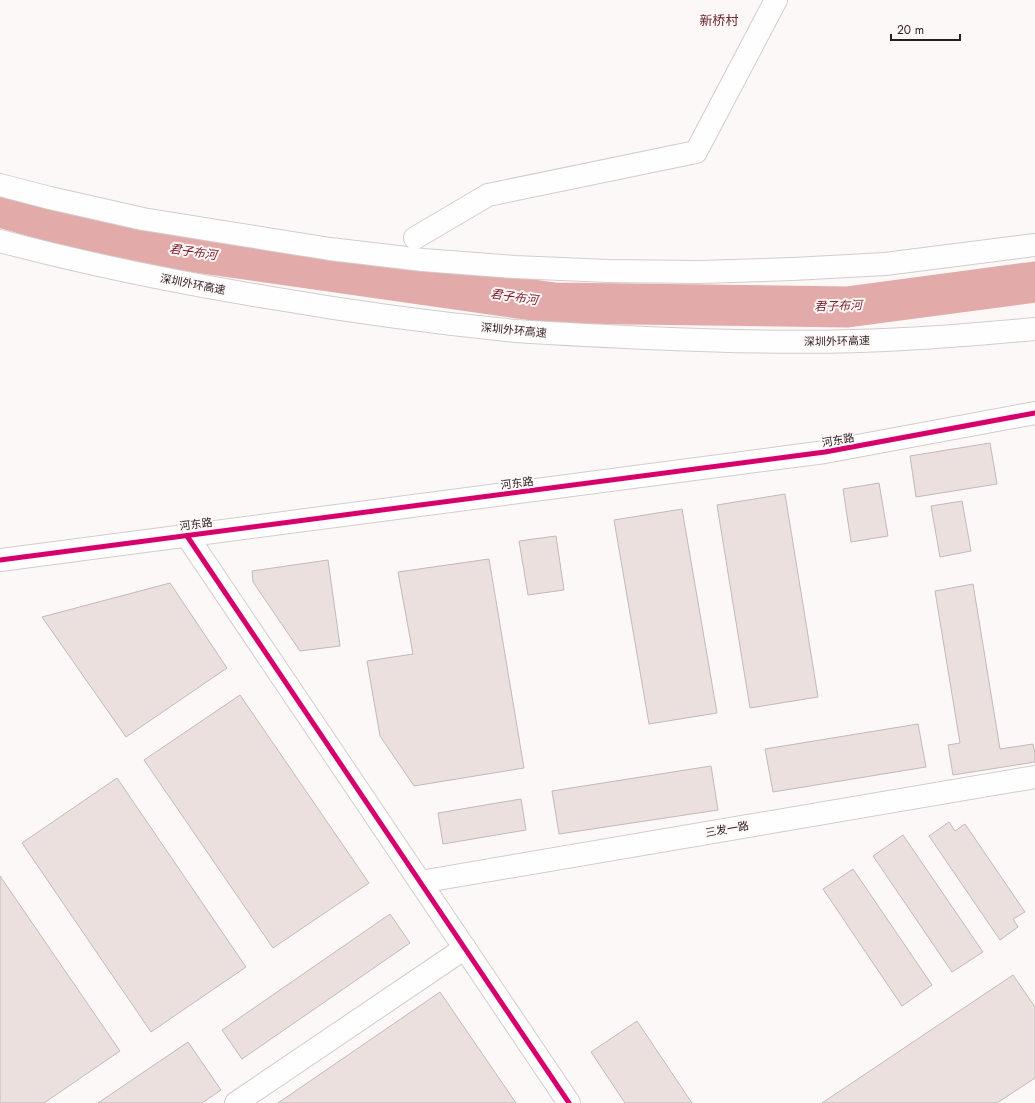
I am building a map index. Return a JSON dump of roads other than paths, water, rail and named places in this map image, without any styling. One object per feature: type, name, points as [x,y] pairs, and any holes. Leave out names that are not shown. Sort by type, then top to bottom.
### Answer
[{"type":"main road","points":[[415,238],[488,195],[696,152],[776,0]]},
{"type":"main road","points":[[0,185],[143,219],[330,249],[423,260],[515,267],[608,271],[700,272],[793,270],[885,264],[1035,245]]},
{"type":"main road","name":"深圳外环高速","points":[[0,241],[37,251],[131,272],[226,291],[322,307],[517,331],[711,341],[807,342],[904,339],[1035,329]]},
{"type":"main road","name":"河东路","points":[[0,560],[826,452],[1035,413]]},
{"type":"main road","points":[[187,536],[568,1103]]},
{"type":"main road","name":"三发一路","points":[[420,882],[1035,777]]},
{"type":"main road","points":[[236,1103],[465,948]]},
{"type":"waterway","name":"君子布河","points":[[0,207],[125,242],[554,303],[847,307],[1035,282]]},
{"type":"district","name":"新桥村","points":[[719,20]]}]
